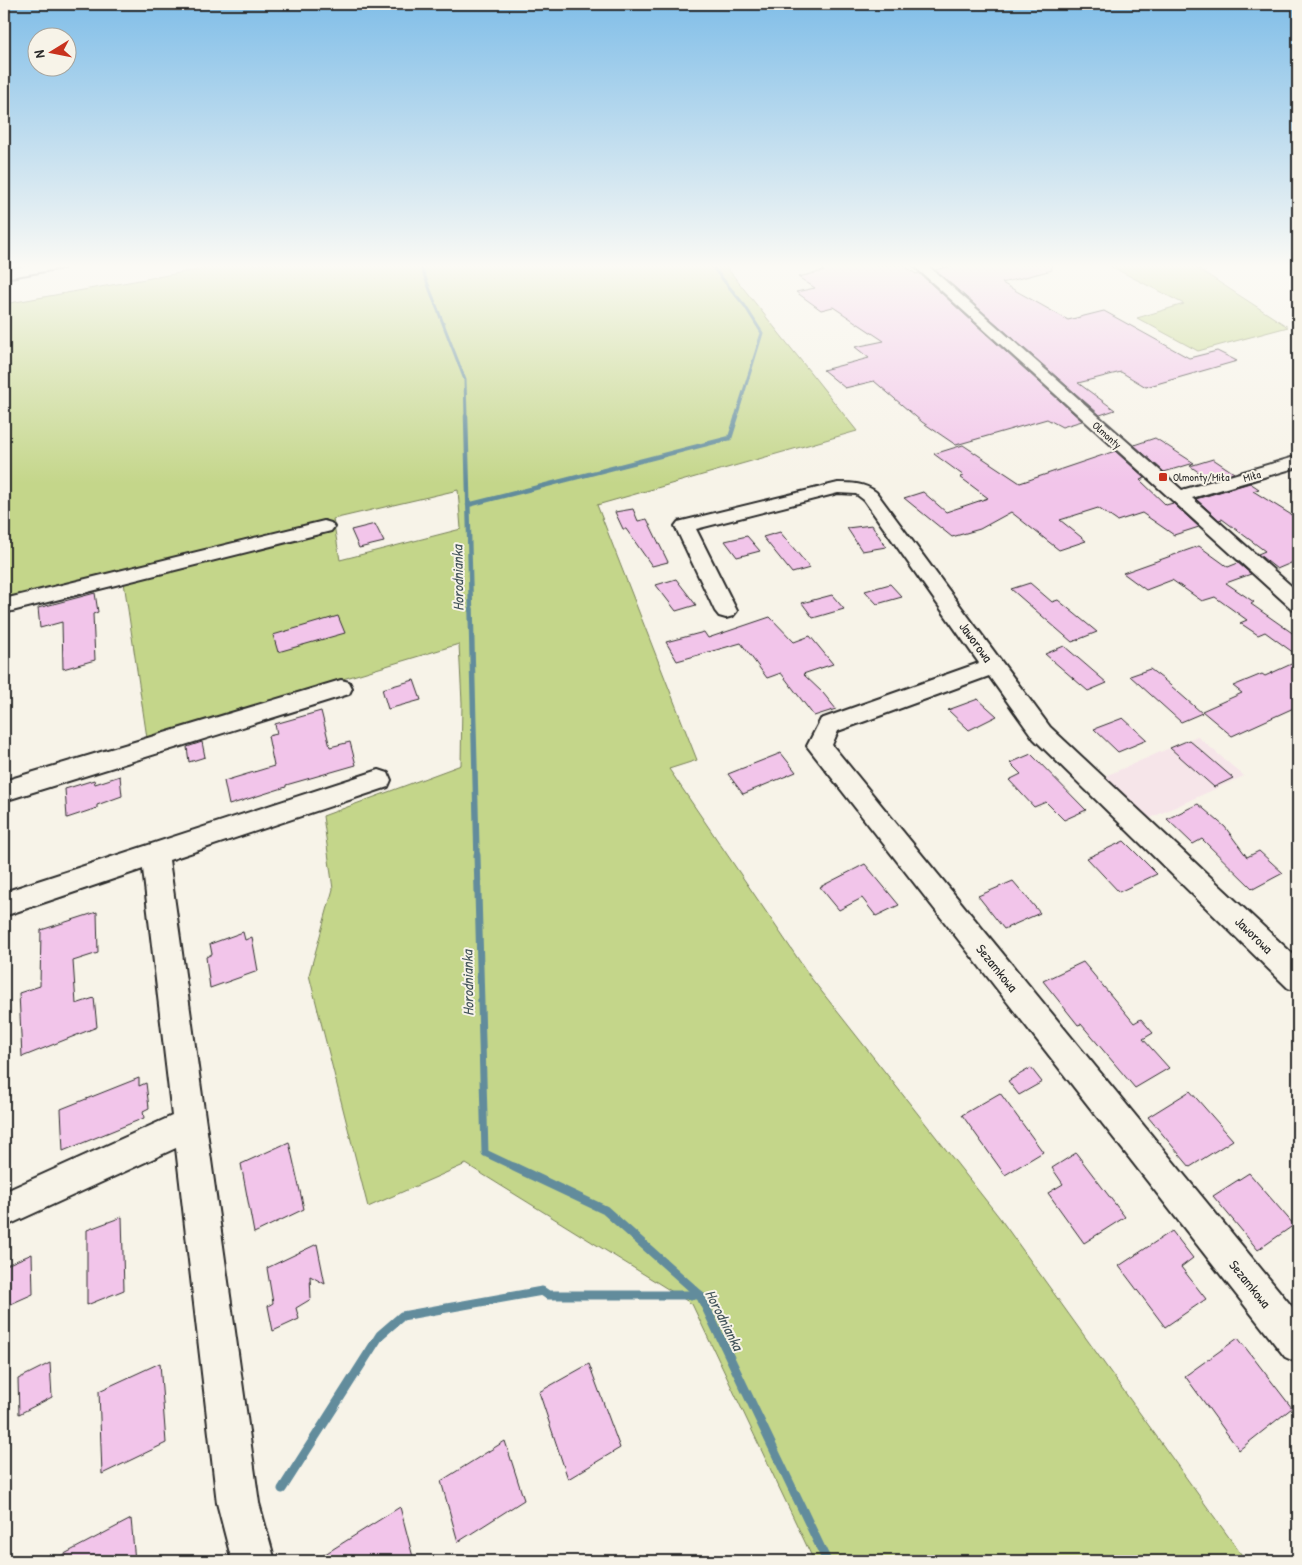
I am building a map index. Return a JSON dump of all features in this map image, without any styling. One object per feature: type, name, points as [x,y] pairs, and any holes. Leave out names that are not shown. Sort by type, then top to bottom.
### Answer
[{"type":"street","name":"Olmonty","points":[[999,337],[1298,604]]},
{"type":"street","name":"Miła","points":[[1177,497],[1270,471],[1298,461]]},
{"type":"street","name":"Jaworowa","points":[[726,611],[685,526],[838,488],[861,489],[870,496],[1042,733],[1298,978]]},
{"type":"street","points":[[4,606],[324,527]]},
{"type":"street","name":"Sezamkowa","points":[[993,666],[829,726],[819,746],[1298,1344]]},
{"type":"street","points":[[4,791],[341,688]]},
{"type":"street","points":[[4,904],[379,780]]},
{"type":"street","points":[[155,854],[238,1503],[253,1561]]},
{"type":"street","points":[[4,1210],[190,1125]]},
{"type":"shaded area","points":[[1197,736],[1244,776],[1144,821],[1101,778]]},
{"type":"green space","points":[[4,337],[782,337],[857,431],[597,505],[697,760],[669,769],[811,978],[999,1217],[1246,1561],[814,1561],[692,1304],[466,1164],[368,1207],[309,975],[333,889],[323,816],[461,765],[462,703],[459,644],[147,738],[122,569],[4,599]],"holes":[[[458,490],[461,529],[340,560],[333,519]]]},
{"type":"green space","points":[[1172,337],[1250,337],[1198,351]]},
{"type":"building","points":[[878,337],[990,337],[1082,421],[1062,427],[1047,419],[956,445],[922,422],[874,381],[845,388],[823,370],[869,358],[855,347],[884,341]]},
{"type":"building","points":[[1011,337],[1151,337],[1189,358],[1217,351],[1237,361],[1146,387],[1121,372],[1078,383],[1115,410],[1100,415]]},
{"type":"building","points":[[1155,438],[1194,463],[1164,472],[1134,445]]},
{"type":"building","points":[[963,445],[1020,483],[1115,451],[1145,478],[1140,480],[1166,505],[1173,503],[1199,527],[1174,535],[1142,513],[1117,521],[1098,508],[1060,520],[1086,541],[1059,550],[1011,512],[980,529],[952,537],[904,498],[923,492],[946,512],[988,498],[960,477],[964,476],[934,454]]},
{"type":"building","points":[[1213,459],[1234,473],[1210,480],[1190,466]]},
{"type":"building","points":[[1250,483],[1259,489],[1253,491],[1298,519],[1298,560],[1277,569],[1258,554],[1265,551],[1222,519],[1219,520],[1196,499]]},
{"type":"building","points":[[633,509],[638,521],[647,519],[668,562],[652,566],[626,529],[623,529],[615,512]]},
{"type":"building","points":[[375,524],[384,542],[359,548],[351,530]]},
{"type":"building","points":[[872,525],[886,547],[862,551],[847,528]]},
{"type":"building","points":[[780,532],[810,568],[792,573],[763,537]]},
{"type":"building","points":[[747,536],[760,551],[737,557],[725,541]]},
{"type":"building","points":[[1199,546],[1228,567],[1238,563],[1251,574],[1226,583],[1254,602],[1251,604],[1298,637],[1298,656],[1265,632],[1258,635],[1240,623],[1247,620],[1215,597],[1202,601],[1172,580],[1146,590],[1123,573]]},
{"type":"building","points":[[676,579],[696,605],[676,611],[656,585]]},
{"type":"building","points":[[1030,583],[1052,602],[1058,600],[1097,632],[1072,642],[1011,589]]},
{"type":"building","points":[[890,584],[902,597],[877,604],[865,591]]},
{"type":"building","points":[[95,593],[98,612],[93,614],[95,660],[63,669],[62,622],[40,628],[38,608]]},
{"type":"building","points":[[832,595],[844,609],[813,618],[802,603]]},
{"type":"building","points":[[338,616],[345,633],[278,652],[273,635]]},
{"type":"building","points":[[770,617],[794,642],[810,636],[833,664],[803,674],[823,693],[836,709],[814,716],[781,673],[767,678],[741,643],[677,661],[666,642],[704,632],[708,638]]},
{"type":"building","points":[[1064,646],[1107,683],[1088,691],[1045,654]]},
{"type":"building","points":[[1298,661],[1298,706],[1232,736],[1202,711],[1242,693],[1233,686],[1262,674],[1265,676]]},
{"type":"building","points":[[1150,669],[1202,713],[1181,722],[1130,676]]},
{"type":"building","points":[[414,680],[421,700],[388,709],[382,689]]},
{"type":"building","points":[[978,699],[997,716],[969,730],[948,710]]},
{"type":"building","points":[[321,711],[330,747],[350,742],[356,765],[286,785],[286,787],[229,805],[224,781],[274,766],[268,736],[277,734],[275,724]]},
{"type":"building","points":[[1123,718],[1147,740],[1118,752],[1094,729]]},
{"type":"building","points":[[1189,740],[1233,778],[1214,787],[1170,748]]},
{"type":"building","points":[[202,742],[205,757],[189,762],[187,747]]},
{"type":"building","points":[[781,753],[796,772],[743,794],[728,774]]},
{"type":"building","points":[[1031,754],[1086,810],[1064,820],[1046,802],[1034,807],[1009,780],[1021,774],[1010,763]]},
{"type":"building","points":[[120,776],[122,796],[97,805],[97,808],[67,818],[65,789],[94,780],[95,784]]},
{"type":"building","points":[[1198,804],[1225,827],[1247,857],[1259,851],[1283,873],[1253,889],[1202,839],[1193,844],[1167,819]]},
{"type":"building","points":[[1124,841],[1157,874],[1119,892],[1087,858]]},
{"type":"building","points":[[865,864],[899,905],[876,916],[862,898],[839,910],[820,887]]},
{"type":"building","points":[[1013,881],[1040,913],[1004,929],[978,896]]},
{"type":"building","points":[[97,912],[98,953],[73,961],[76,1004],[94,998],[97,1027],[22,1057],[19,993],[40,986],[41,930]]},
{"type":"building","points":[[243,932],[245,940],[252,937],[258,971],[210,988],[206,957],[212,954],[210,944]]},
{"type":"building","points":[[1083,962],[1134,1023],[1141,1019],[1153,1033],[1143,1039],[1169,1068],[1135,1088],[1081,1024],[1078,1025],[1043,981]]},
{"type":"building","points":[[1031,1068],[1042,1082],[1019,1095],[1008,1081]]},
{"type":"building","points":[[139,1078],[139,1086],[146,1083],[149,1108],[143,1111],[144,1118],[63,1151],[61,1109]]},
{"type":"building","points":[[1190,1091],[1233,1140],[1190,1167],[1148,1117]]},
{"type":"building","points":[[1000,1093],[1043,1152],[1005,1175],[962,1115]]},
{"type":"building","points":[[289,1142],[304,1209],[254,1233],[241,1164]]},
{"type":"building","points":[[1076,1153],[1125,1217],[1084,1243],[1048,1193],[1063,1184],[1052,1168]]},
{"type":"building","points":[[1249,1173],[1294,1225],[1258,1250],[1213,1196]]},
{"type":"building","points":[[122,1217],[124,1290],[87,1305],[87,1230]]},
{"type":"building","points":[[1172,1231],[1193,1258],[1181,1267],[1206,1299],[1165,1327],[1119,1266]]},
{"type":"building","points":[[317,1244],[325,1284],[310,1276],[311,1299],[296,1308],[299,1319],[273,1331],[268,1306],[273,1303],[267,1268]]},
{"type":"building","points":[[32,1254],[33,1294],[4,1307],[4,1266]]},
{"type":"building","points":[[1238,1338],[1292,1408],[1239,1450],[1185,1376]]},
{"type":"building","points":[[50,1363],[52,1397],[19,1414],[18,1379]]},
{"type":"building","points":[[160,1363],[166,1443],[102,1474],[99,1391]]},
{"type":"building","points":[[589,1364],[620,1448],[568,1479],[539,1392]]},
{"type":"building","points":[[505,1441],[524,1500],[458,1542],[441,1481]]},
{"type":"building","points":[[400,1507],[414,1561],[314,1561]]},
{"type":"building","points":[[131,1519],[135,1561],[51,1561]]},
{"type":"waterway","name":"Horodnianka","points":[[448,337],[465,380],[466,417]]},
{"type":"waterway","points":[[736,417],[761,337]]},
{"type":"waterway","name":"Horodnianka","points":[[466,416],[468,505]]},
{"type":"waterway","points":[[468,505],[730,438],[737,416]]},
{"type":"waterway","name":"Horodnianka","points":[[468,505],[471,610]]},
{"type":"waterway","name":"Horodnianka","points":[[471,609],[477,856]]},
{"type":"waterway","name":"Horodnianka","points":[[477,855],[485,1153],[517,1168]]},
{"type":"waterway","name":"Horodnianka","points":[[514,1167],[605,1210],[700,1295]]},
{"type":"waterway","points":[[282,1489],[380,1335],[402,1316],[542,1291],[548,1295],[700,1295]]},
{"type":"waterway","name":"Horodnianka","points":[[700,1295],[827,1561]]},
{"type":"place","name":"Olmonty/Miła","points":[[1163,477]]}]
